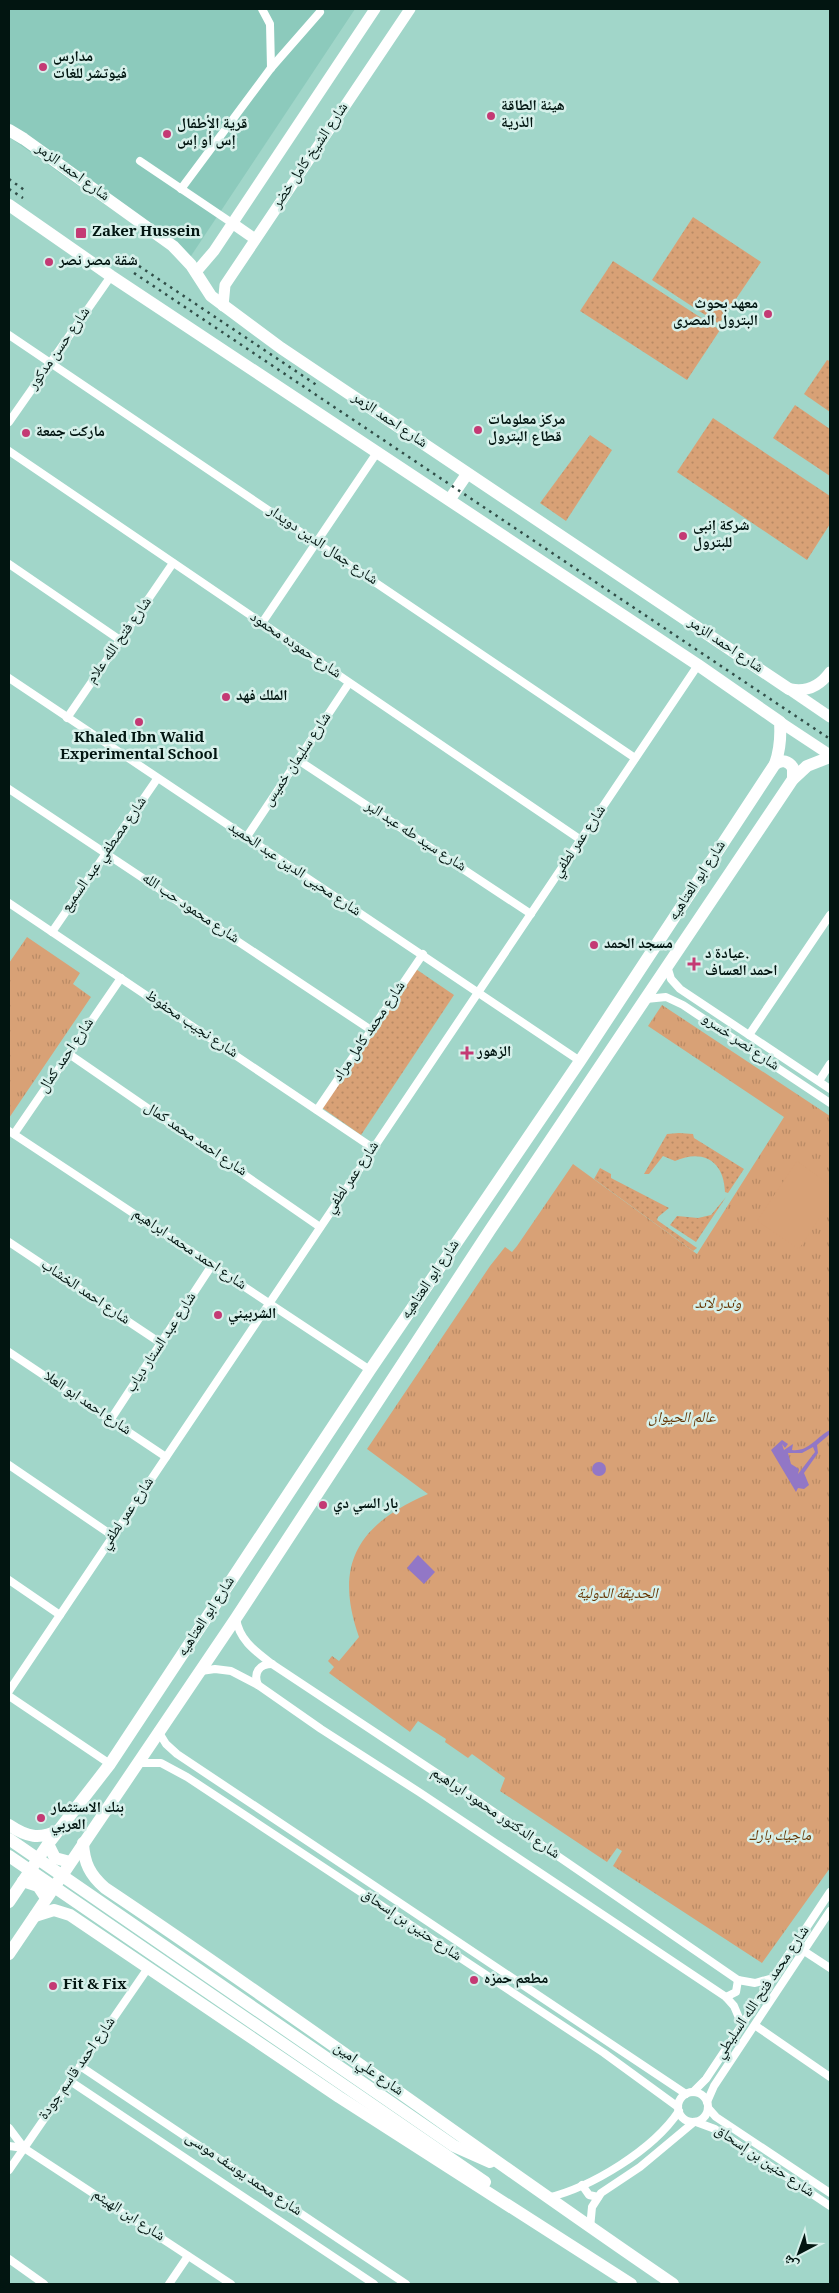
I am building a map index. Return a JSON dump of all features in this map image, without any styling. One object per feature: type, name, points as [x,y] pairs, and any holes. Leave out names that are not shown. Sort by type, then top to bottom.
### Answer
[{"type":"main road","name":"شارع الشيخ كامل خضر","points":[[196,272],[210,258],[375,9]]},
{"type":"main road","name":"شارع الشيخ كامل خضر","points":[[223,306],[225,285],[410,9]]},
{"type":"main road","name":"شارع احمد الزمر","points":[[9,130],[173,246],[196,272],[211,296],[223,306],[467,474],[789,689]]},
{"type":"main road","name":"شارع احمد الزمر","points":[[9,205],[111,276],[378,451],[780,722]]},
{"type":"main road","points":[[232,223],[255,239]]},
{"type":"main road","points":[[450,499],[467,474]]},
{"type":"main road","points":[[789,689],[809,688],[821,683],[830,672]]},
{"type":"main road","points":[[789,689],[830,717]]},
{"type":"main road","points":[[780,722],[830,756]]},
{"type":"main road","name":"شارع ابو العتاهيه","points":[[9,1898],[110,1764],[370,1370],[580,1061],[775,764],[781,740],[780,722]]},
{"type":"main road","name":"شارع ابو العتاهيه","points":[[9,1954],[236,1618],[667,966],[793,779],[807,766],[830,756]]},
{"type":"main road","points":[[775,764],[781,761],[788,762],[794,768],[793,779]]},
{"type":"main road","points":[[9,1825],[21,1833],[35,1837],[43,1837],[61,1829]]},
{"type":"main road","points":[[9,1839],[480,2178],[517,2212]]},
{"type":"main road","name":"شارع علي امين","points":[[83,1843],[84,1860],[92,1875],[104,1888],[446,2125],[546,2198],[673,2284]]},
{"type":"main road","points":[[48,1844],[55,1858],[70,1862]]},
{"type":"main road","points":[[9,1856],[227,1996],[454,2146],[502,2167]]},
{"type":"main road","points":[[23,1881],[38,1886],[46,1898]]},
{"type":"main road","points":[[104,1938],[101,1928],[102,1917],[112,1904],[123,1900]]},
{"type":"main road","points":[[35,1916],[49,1911],[65,1912],[339,2097],[631,2284]]},
{"type":"street","points":[[262,9],[270,24],[271,68]]},
{"type":"street","points":[[181,189],[271,68],[320,12]]},
{"type":"street","points":[[140,161],[232,223]]},
{"type":"street","name":"شارع حسن مدكور","points":[[9,422],[111,276]]},
{"type":"street","name":"شارع جمال الدين دويدار","points":[[9,335],[635,758]]},
{"type":"street","name":"شارع حموده محمود","points":[[9,451],[581,840]]},
{"type":"street","points":[[262,623],[378,451]]},
{"type":"street","points":[[9,564],[120,640]]},
{"type":"street","name":"شارع فتح الله علام","points":[[66,718],[173,564]]},
{"type":"street","name":"شارع عمر لطفي","points":[[9,1691],[698,665]]},
{"type":"street","name":"شارع محيى الدين عبد الحميد","points":[[9,678],[580,1061]]},
{"type":"street","name":"شارع سليمان خميس","points":[[246,838],[349,683]]},
{"type":"street","name":"شارع سيد طه عبد البر","points":[[298,760],[531,914]]},
{"type":"street","name":"شارع مصطفي عبد السميع","points":[[52,932],[158,779]]},
{"type":"street","name":"شارع محمود حب الله","points":[[9,788],[371,1030]]},
{"type":"street","name":"شارع نجيب محفوظ","points":[[9,902],[373,1148]]},
{"type":"street","points":[[749,1035],[830,915]]},
{"type":"street","name":"شارع محمد كامل مراد","points":[[317,1110],[422,954]]},
{"type":"street","name":"شارع نصر خسرو","points":[[667,966],[675,984],[690,996],[830,1089]]},
{"type":"street","name":"شارع احمد كمال","points":[[12,1132],[69,1054],[120,978]]},
{"type":"street","points":[[683,1005],[683,998],[690,996]]},
{"type":"street","name":"شارع نصر خسرو","points":[[646,999],[666,997],[683,1005],[830,1103]]},
{"type":"street","name":"شارع احمد محمد كمال","points":[[69,1054],[320,1227]]},
{"type":"street","points":[[819,1081],[830,1064]]},
{"type":"street","name":"شارع احمد محمد ابراهيم","points":[[12,1132],[370,1370]]},
{"type":"street","name":"شارع احمد الخشاب","points":[[9,1242],[162,1344]]},
{"type":"street","name":"شارع عبد الستار دياب","points":[[111,1419],[162,1344],[212,1265]]},
{"type":"street","name":"شارع احمد ابو العلا","points":[[9,1352],[166,1457]]},
{"type":"street","points":[[9,1465],[113,1536]]},
{"type":"street","points":[[9,1580],[60,1615]]},
{"type":"street","name":"شارع الدكتور محمود ابراهيم","points":[[236,1618],[239,1631],[246,1642],[272,1664],[456,1786],[738,1980]]},
{"type":"street","points":[[258,1685],[256,1678],[259,1668],[265,1664],[272,1664]]},
{"type":"street","name":"شارع الدكتور محمود ابراهيم","points":[[199,1671],[215,1669],[231,1671],[258,1685],[321,1729],[419,1792],[726,1997],[734,2006],[742,2025]]},
{"type":"street","points":[[9,1696],[110,1764]]},
{"type":"street","name":"شارع حنين بن إسحاق","points":[[158,1732],[166,1744],[177,1754],[689,2093]]},
{"type":"street","points":[[170,1766],[170,1758],[177,1754]]},
{"type":"street","name":"شارع حنين بن إسحاق","points":[[136,1764],[153,1762],[170,1766],[604,2053],[678,2109]]},
{"type":"street","name":"شارع محمد فتح الله السليطي","points":[[689,2093],[706,2079],[830,1892]]},
{"type":"street","name":"شارع محمد فتح الله السليطي","points":[[708,2105],[714,2086],[756,2026],[830,1911]]},
{"type":"street","points":[[804,1951],[830,1968]]},
{"type":"street","name":"شارع احمد قاسم جودة","points":[[9,2170],[148,1968]]},
{"type":"street","points":[[726,1997],[736,1992],[738,1980],[755,1983],[773,1978]]},
{"type":"street","points":[[756,2026],[830,2077]]},
{"type":"street","name":"شارع محمد يوسف موسى","points":[[80,2066],[406,2284]]},
{"type":"street","name":"شارع محمد يوسف موسى","points":[[70,2081],[374,2284]]},
{"type":"street","points":[[546,2198],[569,2192],[642,2149],[666,2127],[678,2109],[682,2097],[689,2093],[704,2097],[708,2105],[704,2117],[598,2197],[590,2213],[590,2228]]},
{"type":"street","name":"شارع حنين بن إسحاق","points":[[708,2105],[716,2117],[830,2193]]},
{"type":"street","points":[[678,2109],[684,2119],[695,2122]]},
{"type":"street","name":"شارع حنين بن إسحاق","points":[[695,2122],[711,2126],[830,2206]]},
{"type":"street","name":"شارع ابن الهيثم","points":[[9,2128],[24,2148],[231,2284]]},
{"type":"street","name":"شارع ابن الهيثم","points":[[9,2146],[24,2148]]},
{"type":"street","points":[[582,2185],[589,2196],[598,2197]]},
{"type":"street","points":[[169,2284],[188,2256]]},
{"type":"street","points":[[9,2260],[44,2284]]},
{"type":"shaded area","name":"قرية الأطفال إس أو إس","points":[[9,9],[355,9],[187,262],[9,137]]},
{"type":"shaded area","points":[[830,1430],[830,1434],[817,1445],[818,1453],[804,1473],[809,1485],[804,1489],[798,1488],[796,1492],[771,1450],[782,1440],[788,1444],[785,1448],[782,1444],[784,1450],[793,1444],[792,1450],[803,1449]],"holes":[[[813,1447],[815,1452],[798,1474],[799,1469],[791,1464],[788,1453],[802,1453]]]},
{"type":"shaded area","points":[[596,1462],[602,1462],[606,1469],[602,1476],[596,1476],[592,1472],[592,1466]]},
{"type":"shaded area","points":[[418,1555],[435,1572],[424,1584],[407,1568]]},
{"type":"green space","points":[[693,217],[761,262],[719,324],[652,280]]},
{"type":"green space","points":[[613,261],[720,330],[687,380],[580,311]]},
{"type":"green space","points":[[827,360],[830,361],[830,412],[804,394]]},
{"type":"green space","points":[[795,405],[830,429],[830,476],[773,438]]},
{"type":"green space","points":[[713,418],[830,496],[830,524],[807,560],[677,472]]},
{"type":"green space","points":[[590,435],[612,450],[566,521],[540,503]]},
{"type":"green space","points":[[27,937],[80,973],[73,984],[91,997],[9,1118],[9,963]]},
{"type":"green space","points":[[413,967],[454,995],[361,1135],[321,1107]]},
{"type":"green space","name":"الحديقة الدولية","points":[[662,1005],[830,1116],[830,1868],[762,1963],[613,1866],[622,1851],[617,1848],[607,1862],[500,1791],[505,1778],[472,1754],[468,1758],[445,1742],[446,1739],[418,1721],[410,1732],[329,1673],[334,1667],[328,1661],[332,1656],[339,1661],[359,1637],[352,1611],[349,1588],[351,1567],[358,1549],[369,1533],[384,1519],[428,1494],[367,1449],[490,1266],[505,1247],[512,1252],[517,1246],[573,1164],[697,1254],[784,1117],[648,1026]]},
{"type":"green space","points":[[667,1134],[693,1134],[694,1138],[744,1169],[728,1193],[725,1192],[721,1172],[716,1165],[702,1157],[694,1156],[675,1161],[663,1156],[649,1174],[644,1174]]},
{"type":"green space","points":[[797,1161],[830,1185],[830,1202],[799,1249],[757,1221]]},
{"type":"green space","points":[[600,1168],[611,1174],[611,1178],[669,1208],[657,1220],[697,1248],[693,1251],[594,1179]]},
{"type":"green space","points":[[726,1197],[696,1242],[670,1225],[677,1216],[698,1218],[711,1215]]},
{"type":"railway","points":[[9,179],[27,192]]},
{"type":"railway","points":[[9,189],[23,198]]},
{"type":"railway","points":[[139,266],[318,386]]},
{"type":"railway","points":[[134,273],[830,739]]},
{"type":"place","name":"مدارس فيوتشر للغات","points":[[43,67]]},
{"type":"place","name":"هيئة الطاقة الذرية","points":[[491,116]]},
{"type":"place","name":"قرية الأطفال إس أو إس","points":[[167,134]]},
{"type":"place","name":"Zaker Hussein","points":[[81,233]]},
{"type":"place","name":"شقة مصر نصر","points":[[49,262]]},
{"type":"place","name":"معهد بحوث البترول المصرى","points":[[768,314]]},
{"type":"place","name":"مركز معلومات قطاع البترول","points":[[478,430]]},
{"type":"place","name":"ماركت جمعة","points":[[26,433]]},
{"type":"place","name":"شركة إنبى للبترول","points":[[683,536]]},
{"type":"place","name":"الملك فهد","points":[[226,697]]},
{"type":"place","name":"Khaled Ibn Walid Experimental School","points":[[139,722]]},
{"type":"place","name":"مسجد الحمد","points":[[594,945]]},
{"type":"place","name":"عيادة د. احمد العساف","points":[[694,964]]},
{"type":"place","name":"الزهور","points":[[467,1053]]},
{"type":"place","name":"الشربيني","points":[[218,1315]]},
{"type":"place","name":"بار السي دي","points":[[323,1505]]},
{"type":"place","name":"بنك الاستثمار العربي","points":[[41,1818]]},
{"type":"place","name":"مطعم حمزه","points":[[474,1980]]},
{"type":"place","name":"Fit & Fix","points":[[53,1986]]},
{"type":"park label","name":"وندر لاند","points":[[718,1305]]},
{"type":"park label","name":"عالم الحيوان","points":[[682,1419]]},
{"type":"park label","name":"ماجيك بارك","points":[[780,1837]]}]
